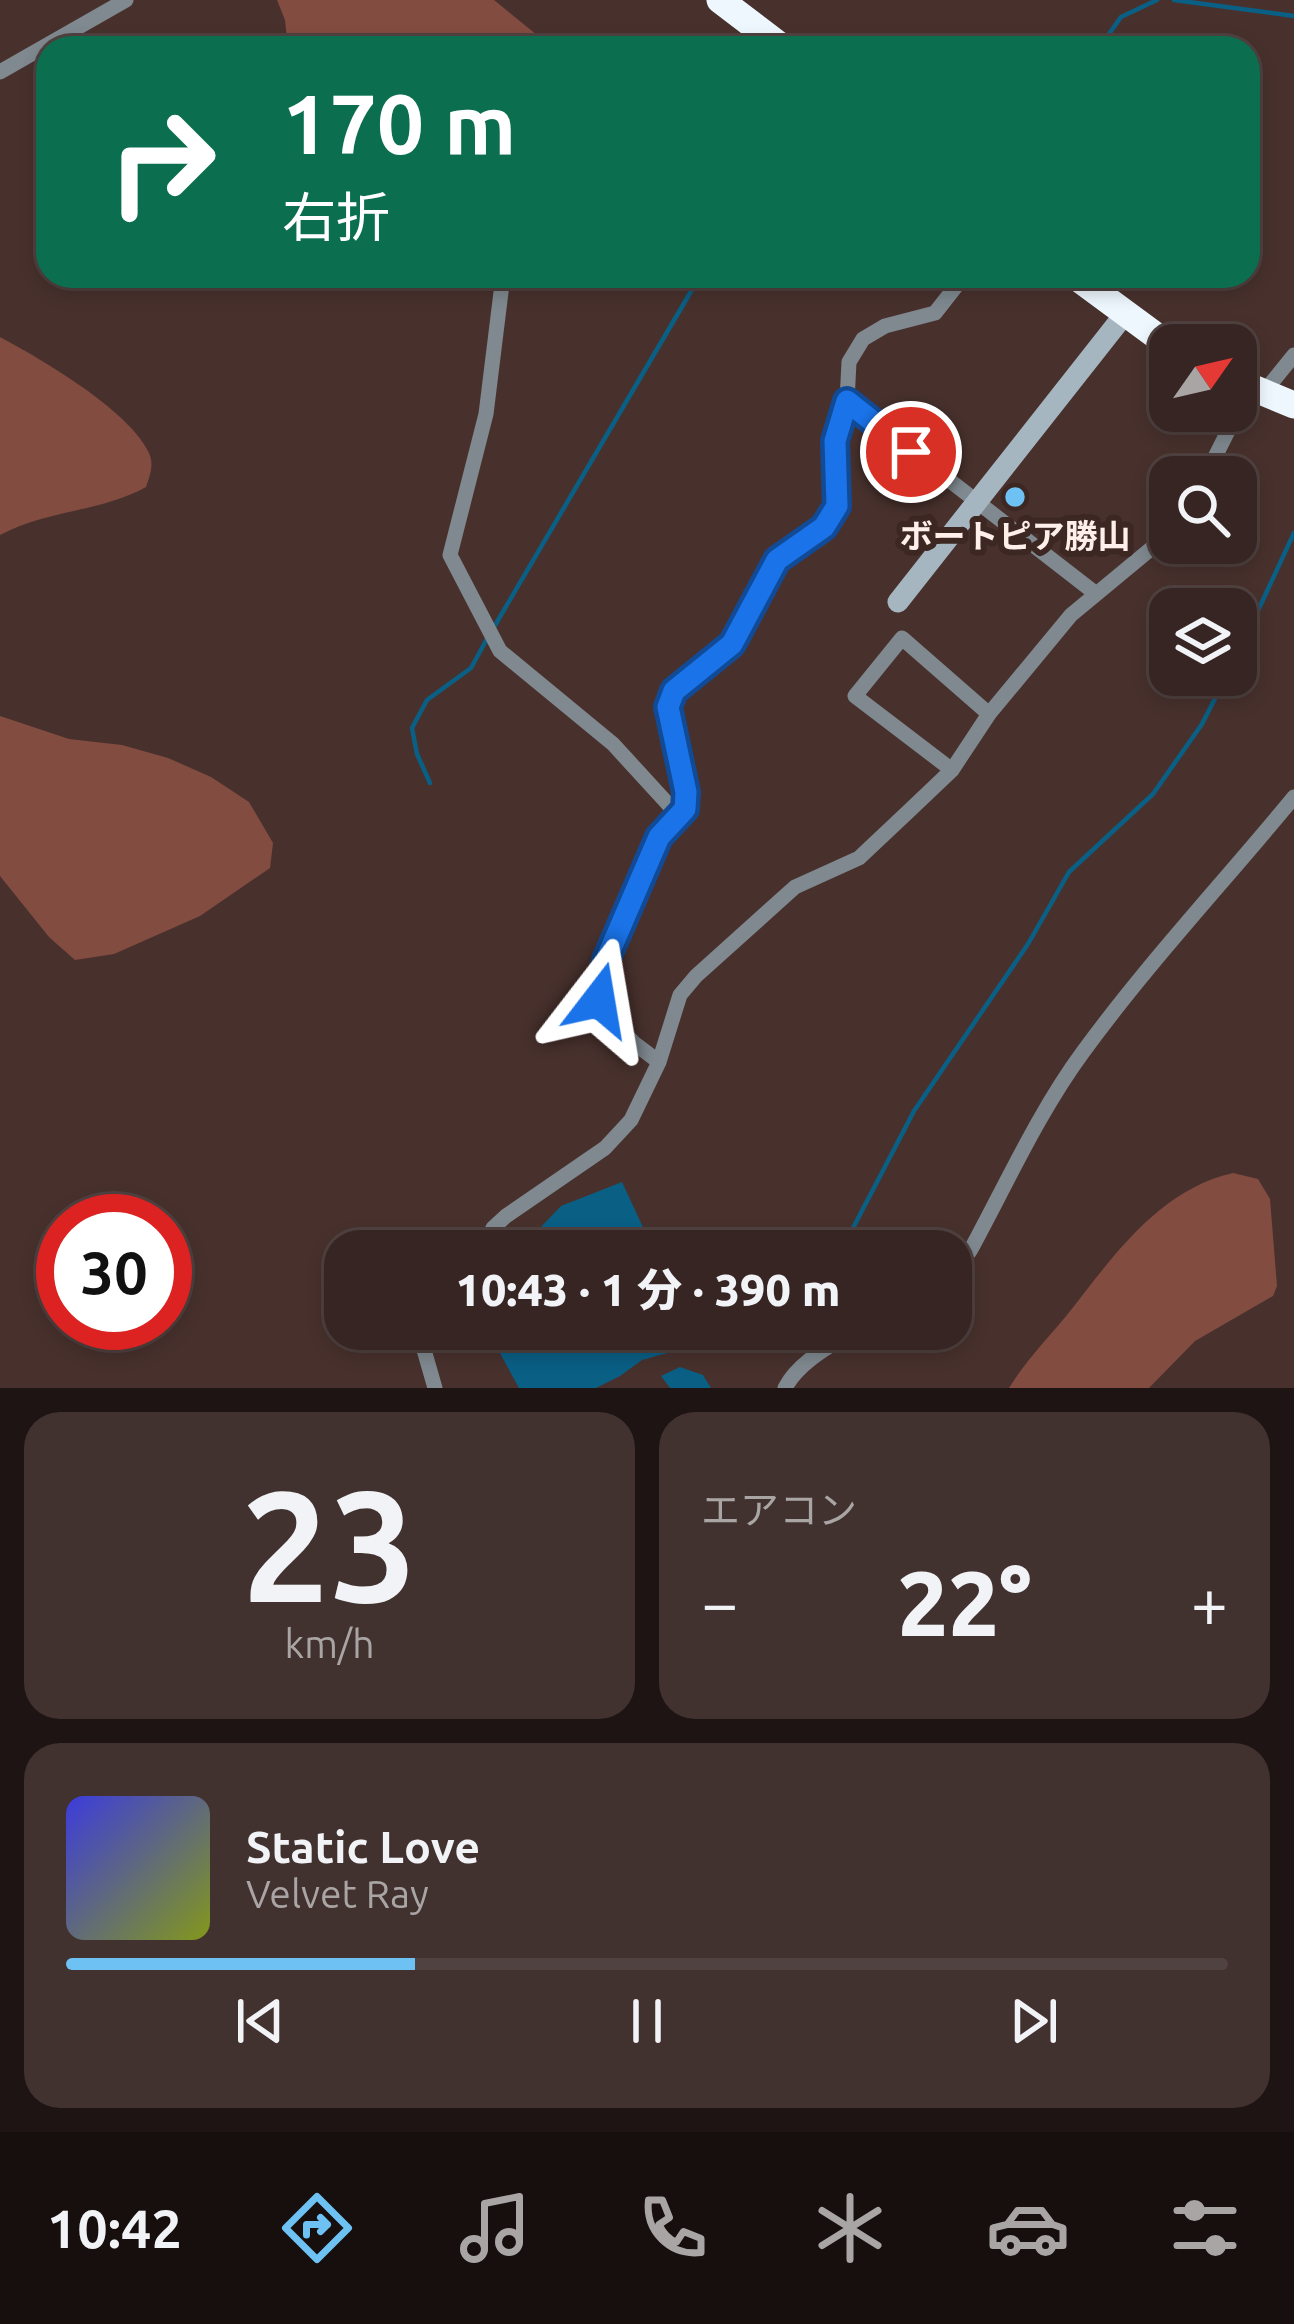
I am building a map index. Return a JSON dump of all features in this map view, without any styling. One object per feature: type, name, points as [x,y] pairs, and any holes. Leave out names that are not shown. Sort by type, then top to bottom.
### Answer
[{"type":"highway","points":[[720,0],[767,36]]},
{"type":"highway","points":[[1090,288],[1149,332]]},
{"type":"highway","points":[[1257,390],[1294,405]]},
{"type":"street","points":[[72,36],[126,0]]},
{"type":"street","points":[[0,72],[36,56]]},
{"type":"street","points":[[502,288],[486,414],[450,555],[500,652],[613,744],[678,815]]},
{"type":"street","points":[[659,1062],[603,1011],[599,1000],[606,960],[659,837],[685,809],[686,792],[668,707],[674,691],[732,644],[777,560],[824,527],[837,506],[835,441],[847,401],[848,362],[863,339],[885,326],[935,313],[955,288]]},
{"type":"street","points":[[898,602],[1124,315]]},
{"type":"street","points":[[1257,382],[1294,355]]},
{"type":"street","points":[[847,401],[1095,593]]},
{"type":"street","points":[[492,1230],[617,1137],[632,1120],[659,1062],[680,995],[696,976],[795,887],[859,858],[952,770],[989,714],[1071,615],[1149,550]]},
{"type":"street","points":[[952,770],[855,696],[902,638],[989,714]]},
{"type":"street","points":[[972,1248],[1080,1055],[1294,797]]},
{"type":"street","points":[[424,1350],[435,1388]]},
{"type":"street","points":[[785,1388],[791,1376],[825,1350]]},
{"type":"shaded area","points":[[277,0],[494,0],[538,36],[287,36]]},
{"type":"shaded area","points":[[0,337],[82,386],[122,419],[150,456],[146,487],[0,535]]},
{"type":"shaded area","points":[[0,716],[69,739],[122,745],[168,758],[211,777],[249,802],[273,843],[270,868],[200,916],[114,954],[75,960],[49,937],[0,876]]},
{"type":"shaded area","points":[[1233,1173],[1258,1179],[1270,1199],[1277,1286],[1273,1296],[1195,1341],[1149,1388],[1009,1388],[1139,1229],[1182,1194]]},
{"type":"water","points":[[622,1182],[644,1230],[538,1230],[561,1206]]},
{"type":"water","points":[[498,1350],[656,1350],[596,1388],[519,1388]]},
{"type":"water","points":[[680,1367],[703,1375],[711,1388],[670,1388],[661,1376]]},
{"type":"waterway","points":[[1108,36],[1121,17],[1157,0]]},
{"type":"waterway","points":[[1174,0],[1294,16]]},
{"type":"waterway","points":[[494,627],[693,288]]},
{"type":"waterway","points":[[1257,613],[1294,533]]},
{"type":"waterway","points":[[430,783],[412,728],[427,700],[471,668],[488,637]]},
{"type":"waterway","points":[[852,1230],[914,1111],[1028,944],[1069,872],[1153,794],[1216,696]]},
{"type":"waterway","points":[[645,1357],[670,1350]]},
{"type":"place","name":"ボートピア勝山","points":[[1015,497]]},
{"type":"route","points":[[599,1000],[606,960],[659,837],[685,809],[686,792],[668,707],[674,691],[732,644],[777,560],[824,527],[837,506],[835,441],[847,401],[911,452]]}]
